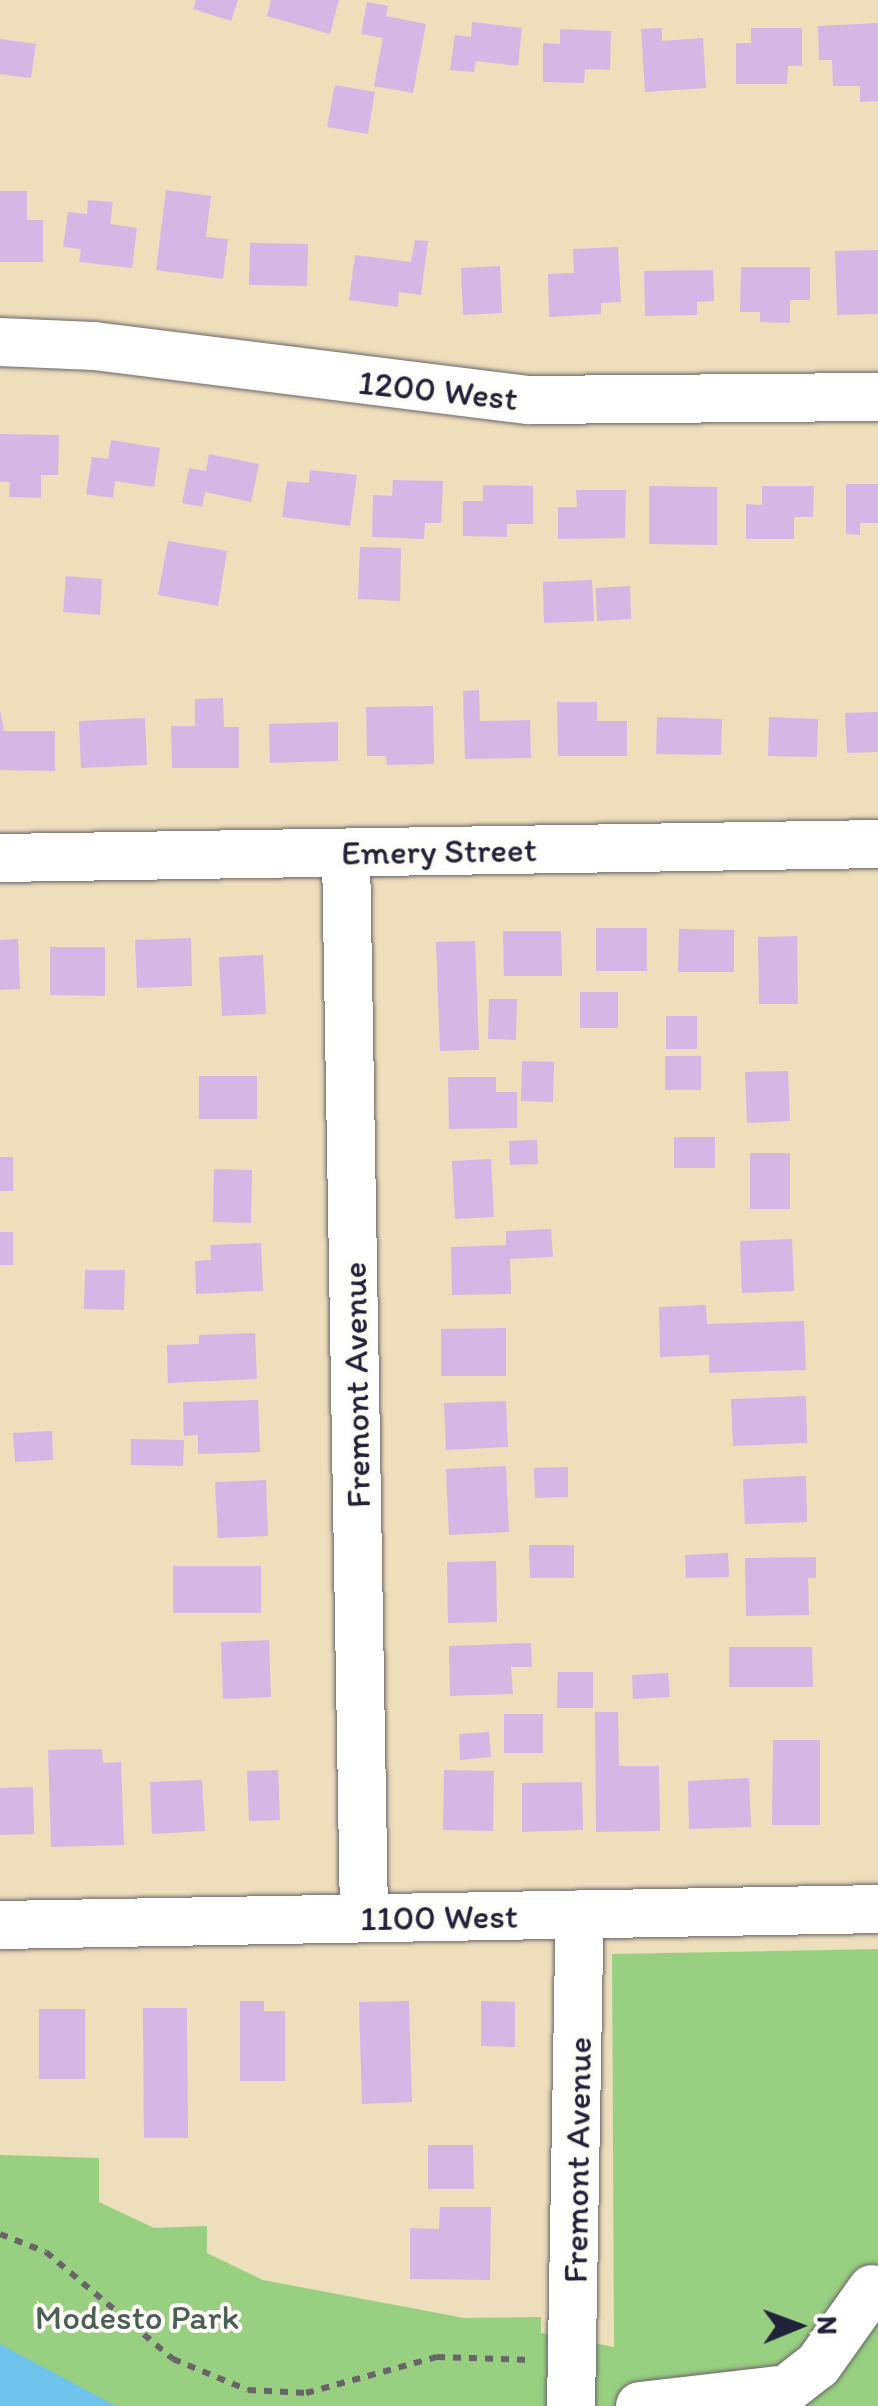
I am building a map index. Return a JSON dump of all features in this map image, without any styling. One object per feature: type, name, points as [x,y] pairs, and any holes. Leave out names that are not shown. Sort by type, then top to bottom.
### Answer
[{"type":"street","name":"1200 West","points":[[0,342],[94,346],[529,400],[878,398]]},
{"type":"street","name":"Emery Street","points":[[0,858],[878,844]]},
{"type":"street","name":"Fremont Avenue","points":[[346,853],[364,1918]]},
{"type":"street","name":"1100 West","points":[[0,1924],[878,1909]]},
{"type":"street","name":"Fremont Avenue","points":[[571,2406],[580,1914]]},
{"type":"street","points":[[640,2406],[787,2390],[818,2365],[872,2289]]},
{"type":"path","points":[[0,2234],[46,2252],[173,2359],[248,2390],[306,2394],[437,2357],[543,2361]]},
{"type":"green space","name":"Modesto Park","points":[[878,1949],[878,2406],[0,2406],[0,2155],[99,2158],[99,2202],[154,2228],[207,2226],[207,2253],[263,2280],[464,2318],[541,2317],[541,2333],[614,2347],[612,1954]]},
{"type":"water","points":[[0,2344],[116,2406],[0,2406]]},
{"type":"building","points":[[196,0],[238,0],[231,21],[193,9]]},
{"type":"building","points":[[271,0],[339,0],[330,34],[267,16]]},
{"type":"building","points":[[367,2],[388,6],[386,16],[426,24],[413,93],[374,86],[383,38],[361,34]]},
{"type":"building","points":[[472,22],[522,28],[518,66],[476,61],[474,72],[450,70],[455,35],[471,37]]},
{"type":"building","points":[[878,23],[878,101],[860,102],[860,86],[833,86],[832,60],[819,60],[818,26]]},
{"type":"building","points":[[662,28],[662,41],[703,38],[706,88],[645,92],[641,29]]},
{"type":"building","points":[[751,28],[802,28],[802,66],[788,66],[787,84],[736,84],[736,43],[751,43]]},
{"type":"building","points":[[560,29],[611,31],[610,70],[585,69],[584,83],[543,82],[543,43],[560,44]]},
{"type":"building","points":[[0,39],[36,44],[31,78],[0,74]]},
{"type":"building","points":[[335,85],[375,92],[368,134],[327,127]]},
{"type":"building","points":[[166,190],[211,196],[206,237],[228,239],[223,279],[156,270]]},
{"type":"building","points":[[0,191],[27,191],[27,220],[43,220],[43,262],[0,262]]},
{"type":"building","points":[[88,200],[113,202],[110,224],[137,228],[132,268],[79,262],[81,249],[63,247],[68,212],[87,214]]},
{"type":"building","points":[[415,240],[428,241],[421,295],[399,292],[398,307],[349,300],[355,255],[411,262]]},
{"type":"building","points":[[250,243],[308,244],[307,286],[249,285]]},
{"type":"building","points":[[618,247],[621,302],[601,303],[601,314],[549,317],[548,274],[574,273],[573,249]]},
{"type":"building","points":[[878,250],[878,314],[837,315],[835,251]]},
{"type":"building","points":[[500,266],[502,313],[463,315],[461,268]]},
{"type":"building","points":[[741,267],[810,267],[810,300],[790,300],[790,323],[760,322],[760,312],[740,312]]},
{"type":"building","points":[[713,270],[714,301],[697,302],[697,315],[645,316],[644,271]]},
{"type":"building","points":[[0,434],[59,435],[58,475],[41,475],[41,498],[9,497],[10,482],[0,482]]},
{"type":"building","points":[[111,440],[160,448],[154,487],[115,481],[113,498],[86,494],[92,457],[108,459]]},
{"type":"building","points":[[209,454],[259,464],[251,502],[205,492],[202,507],[182,503],[189,468],[206,471]]},
{"type":"building","points":[[310,470],[357,475],[350,526],[282,517],[287,481],[309,483]]},
{"type":"building","points":[[393,480],[443,481],[441,523],[425,523],[424,539],[372,537],[373,495],[392,496]]},
{"type":"building","points":[[846,484],[878,484],[878,523],[860,523],[860,535],[846,534]]},
{"type":"building","points":[[483,485],[533,486],[533,524],[507,524],[507,537],[463,536],[463,501],[483,501]]},
{"type":"building","points":[[649,486],[717,487],[717,545],[649,544]]},
{"type":"building","points":[[762,486],[814,486],[813,517],[794,517],[794,539],[746,539],[746,504],[762,505]]},
{"type":"building","points":[[576,490],[626,490],[625,538],[558,539],[558,507],[577,507]]},
{"type":"building","points":[[168,541],[227,551],[218,606],[158,595]]},
{"type":"building","points":[[360,547],[401,548],[400,601],[358,599]]},
{"type":"building","points":[[66,576],[102,579],[100,615],[63,612]]},
{"type":"building","points":[[592,580],[594,621],[544,623],[543,582]]},
{"type":"building","points":[[630,586],[631,619],[597,621],[596,588]]},
{"type":"building","points":[[479,690],[480,721],[530,720],[531,758],[465,759],[463,691]]},
{"type":"building","points":[[223,698],[224,727],[239,727],[239,768],[172,768],[171,726],[195,726],[195,699]]},
{"type":"building","points":[[557,702],[597,702],[597,721],[627,721],[627,756],[558,756]]},
{"type":"building","points":[[433,706],[434,764],[387,765],[386,756],[367,756],[366,707]]},
{"type":"building","points":[[0,710],[4,731],[55,731],[55,771],[0,770]]},
{"type":"building","points":[[878,712],[878,752],[847,753],[845,713]]},
{"type":"building","points":[[657,717],[722,719],[721,755],[656,754]]},
{"type":"building","points":[[769,717],[818,719],[817,757],[768,756]]},
{"type":"building","points":[[145,718],[147,765],[81,768],[79,721]]},
{"type":"building","points":[[338,722],[338,761],[270,763],[269,724]]},
{"type":"building","points":[[596,928],[647,928],[647,971],[596,971]]},
{"type":"building","points":[[679,929],[734,930],[734,972],[678,972]]},
{"type":"building","points":[[503,931],[561,931],[562,976],[504,976]]},
{"type":"building","points":[[797,936],[798,1004],[759,1004],[758,937]]},
{"type":"building","points":[[191,938],[192,986],[137,988],[135,940]]},
{"type":"building","points":[[18,939],[20,989],[0,990],[0,940]]},
{"type":"building","points":[[475,941],[479,1050],[440,1051],[436,942]]},
{"type":"building","points":[[50,947],[105,947],[105,996],[50,995]]},
{"type":"building","points":[[263,955],[266,1014],[222,1016],[219,957]]},
{"type":"building","points":[[580,992],[618,992],[618,1028],[580,1028]]},
{"type":"building","points":[[489,999],[517,999],[516,1040],[488,1039]]},
{"type":"building","points":[[666,1016],[697,1016],[697,1049],[666,1049]]},
{"type":"building","points":[[665,1056],[701,1056],[701,1090],[665,1090]]},
{"type":"building","points":[[522,1061],[554,1062],[553,1102],[521,1101]]},
{"type":"building","points":[[788,1071],[790,1121],[747,1123],[745,1072]]},
{"type":"building","points":[[199,1076],[257,1076],[257,1119],[199,1119]]},
{"type":"building","points":[[448,1077],[496,1077],[496,1092],[517,1092],[517,1128],[449,1129]]},
{"type":"building","points":[[674,1137],[715,1137],[715,1168],[674,1168]]},
{"type":"building","points":[[537,1140],[538,1164],[510,1165],[509,1141]]},
{"type":"building","points":[[750,1153],[790,1153],[790,1209],[750,1209]]},
{"type":"building","points":[[0,1157],[13,1157],[13,1191],[0,1191]]},
{"type":"building","points":[[491,1159],[494,1217],[455,1219],[452,1161]]},
{"type":"building","points":[[214,1169],[252,1170],[251,1223],[213,1222]]},
{"type":"building","points":[[551,1229],[553,1257],[510,1259],[511,1294],[452,1295],[451,1247],[506,1245],[506,1231]]},
{"type":"building","points":[[0,1232],[13,1232],[13,1265],[0,1265]]},
{"type":"building","points":[[792,1239],[794,1291],[742,1293],[740,1241]]},
{"type":"building","points":[[261,1243],[263,1291],[196,1294],[195,1261],[211,1260],[210,1245]]},
{"type":"building","points":[[85,1270],[125,1270],[124,1310],[84,1309]]},
{"type":"building","points":[[706,1305],[707,1324],[804,1321],[806,1370],[709,1373],[709,1355],[660,1357],[659,1307]]},
{"type":"building","points":[[506,1328],[506,1376],[441,1376],[441,1329]]},
{"type":"building","points":[[255,1333],[257,1379],[168,1383],[167,1345],[199,1344],[199,1335]]},
{"type":"building","points":[[806,1396],[807,1443],[733,1446],[731,1399]]},
{"type":"building","points":[[258,1400],[260,1452],[198,1454],[198,1435],[184,1436],[183,1402]]},
{"type":"building","points":[[506,1401],[508,1447],[446,1450],[444,1403]]},
{"type":"building","points":[[52,1431],[53,1460],[15,1462],[13,1433]]},
{"type":"building","points":[[131,1439],[184,1440],[183,1466],[131,1465]]},
{"type":"building","points":[[506,1466],[509,1532],[449,1535],[446,1469]]},
{"type":"building","points":[[568,1467],[568,1497],[535,1498],[534,1468]]},
{"type":"building","points":[[806,1476],[807,1522],[745,1524],[743,1479]]},
{"type":"building","points":[[266,1480],[268,1536],[218,1538],[215,1482]]},
{"type":"building","points":[[529,1545],[574,1545],[574,1578],[530,1578]]},
{"type":"building","points":[[728,1553],[729,1577],[686,1578],[685,1555]]},
{"type":"building","points":[[816,1557],[816,1578],[808,1578],[809,1615],[746,1616],[745,1558]]},
{"type":"building","points":[[496,1561],[497,1622],[448,1623],[447,1562]]},
{"type":"building","points":[[173,1566],[261,1566],[261,1613],[173,1613]]},
{"type":"building","points":[[269,1640],[271,1697],[223,1699],[221,1642]]},
{"type":"building","points":[[531,1643],[532,1667],[511,1667],[513,1694],[450,1696],[449,1646]]},
{"type":"building","points":[[729,1647],[812,1647],[813,1687],[729,1687]]},
{"type":"building","points":[[558,1672],[593,1672],[593,1708],[557,1708]]},
{"type":"building","points":[[668,1673],[670,1697],[633,1699],[632,1675]]},
{"type":"building","points":[[595,1712],[618,1712],[619,1766],[659,1766],[660,1831],[596,1832]]},
{"type":"building","points":[[504,1714],[543,1714],[543,1753],[504,1753]]},
{"type":"building","points":[[489,1732],[491,1757],[460,1760],[459,1734]]},
{"type":"building","points":[[773,1740],[820,1740],[820,1825],[772,1825]]},
{"type":"building","points":[[102,1749],[103,1763],[121,1762],[124,1845],[51,1847],[48,1750]]},
{"type":"building","points":[[278,1770],[280,1820],[249,1821],[247,1771]]},
{"type":"building","points":[[444,1770],[494,1771],[493,1831],[443,1830]]},
{"type":"building","points":[[749,1778],[751,1827],[689,1829],[688,1781]]},
{"type":"building","points":[[202,1780],[205,1831],[152,1834],[150,1782]]},
{"type":"building","points":[[582,1782],[583,1830],[522,1832],[522,1783]]},
{"type":"building","points":[[33,1787],[34,1834],[0,1835],[0,1788]]},
{"type":"building","points":[[240,2001],[264,2001],[264,2011],[285,2011],[285,2081],[240,2081]]},
{"type":"building","points":[[409,2001],[412,2102],[362,2104],[359,2002]]},
{"type":"building","points":[[481,2001],[515,2002],[515,2047],[481,2046]]},
{"type":"building","points":[[143,2008],[187,2008],[188,2138],[144,2138]]},
{"type":"building","points":[[39,2009],[85,2009],[85,2079],[39,2079]]},
{"type":"building","points":[[428,2145],[473,2145],[474,2189],[428,2189]]},
{"type":"building","points":[[440,2207],[491,2207],[490,2280],[410,2279],[410,2228],[439,2229]]}]
